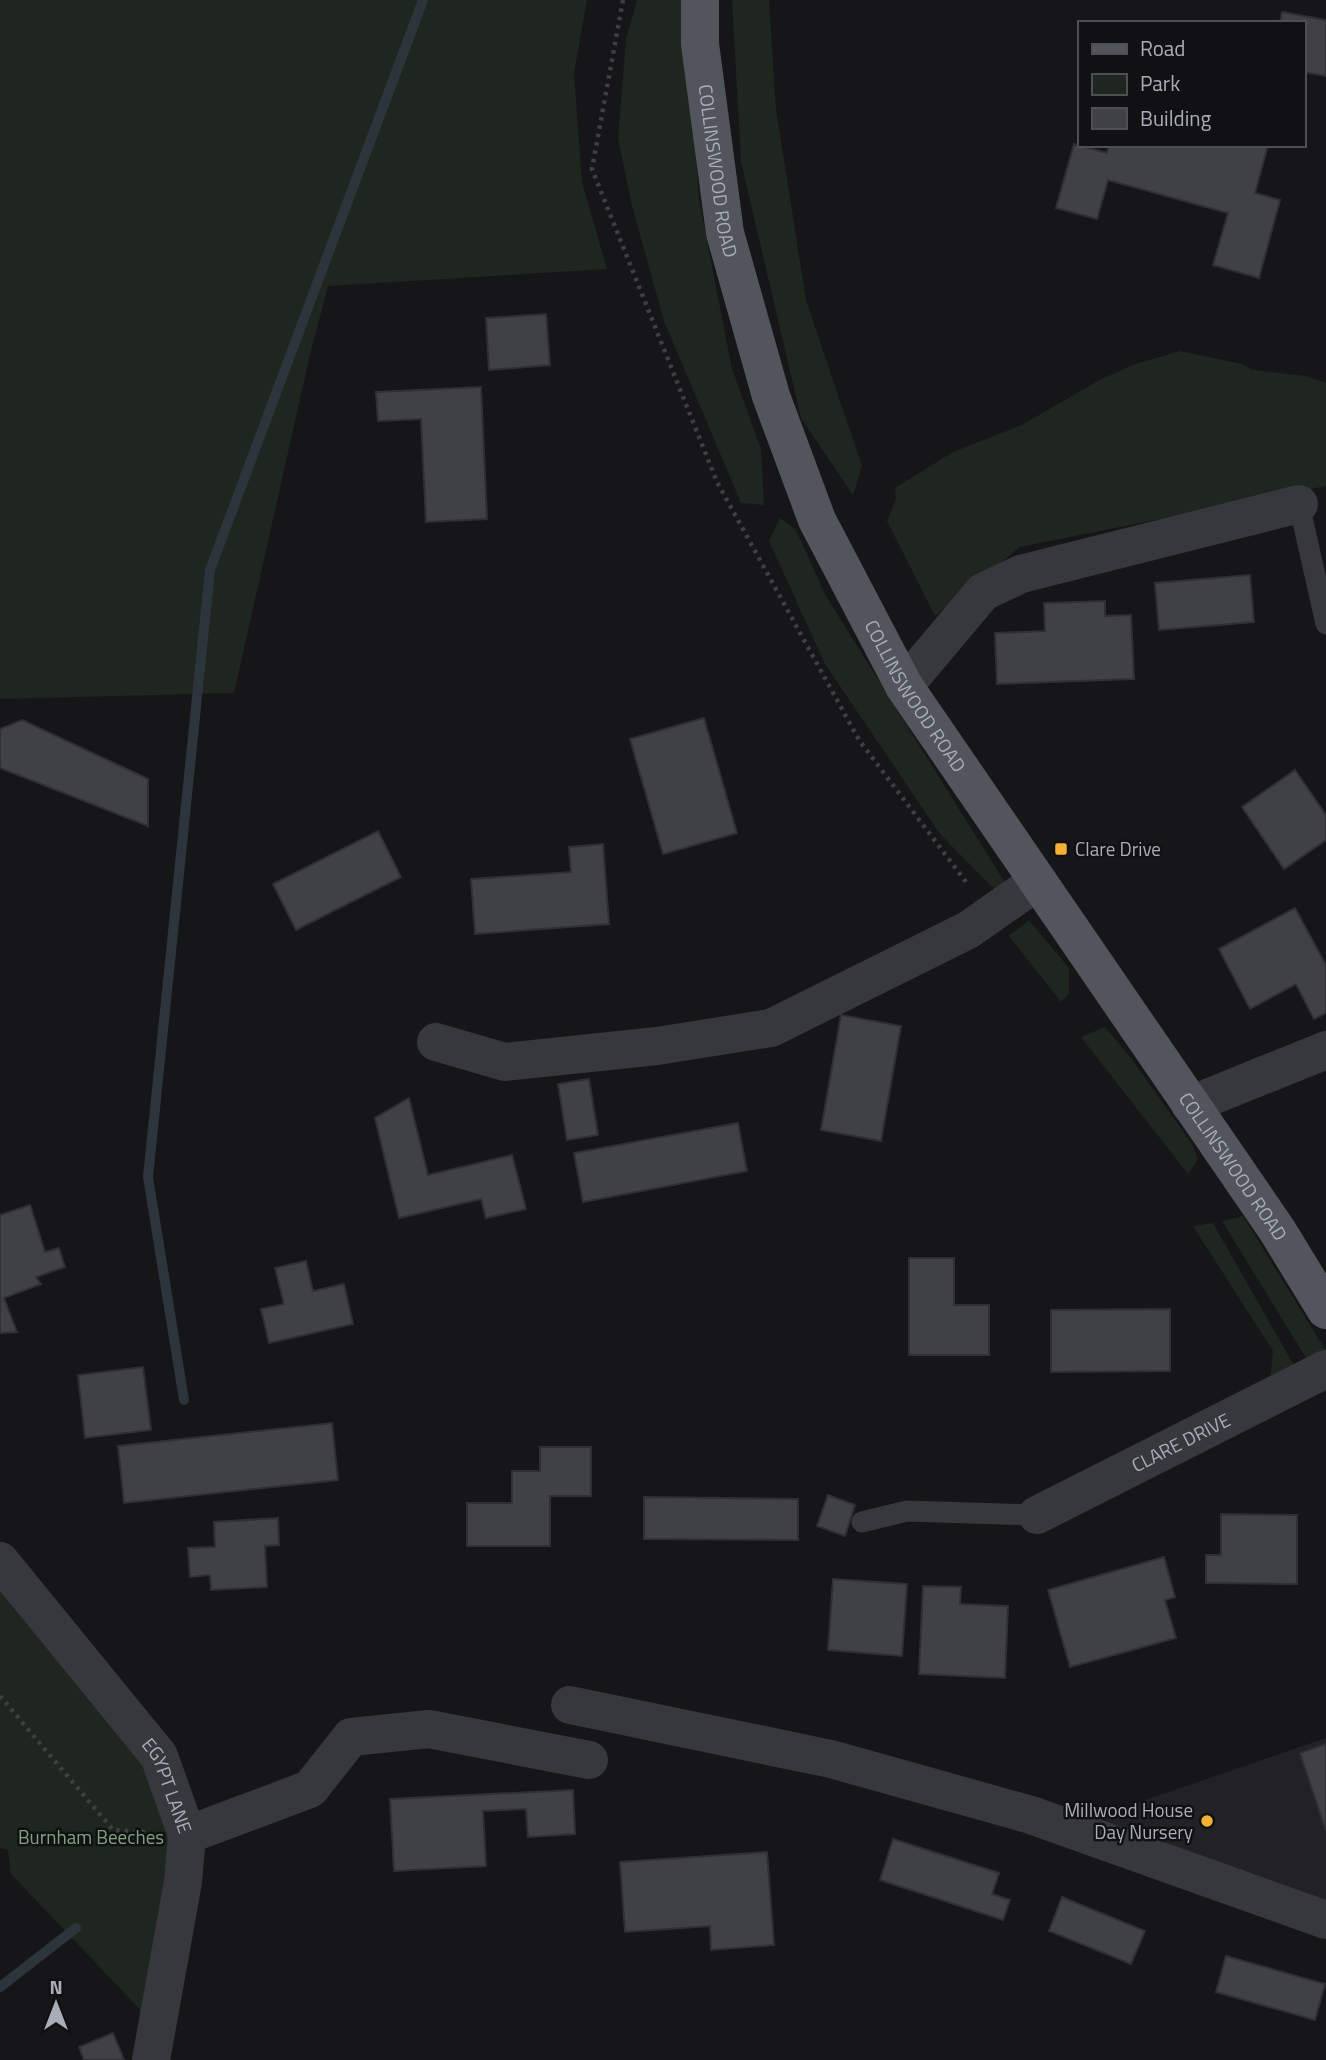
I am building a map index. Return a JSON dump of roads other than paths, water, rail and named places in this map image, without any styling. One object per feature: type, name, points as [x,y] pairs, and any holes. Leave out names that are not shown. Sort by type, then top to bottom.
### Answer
[{"type":"main road","name":"COLLINSWOOD ROAD","points":[[699,0],[700,44],[725,233],[771,396],[817,520],[904,686],[1277,1230],[1326,1310]]},
{"type":"street","points":[[904,686],[983,592],[1021,574],[1299,505]]},
{"type":"street","points":[[436,1042],[505,1062],[657,1046],[771,1028],[968,930],[1037,882]]},
{"type":"street","points":[[1191,1105],[1326,1050]]},
{"type":"street","name":"CLARE DRIVE","points":[[1037,1515],[1326,1369]]},
{"type":"street","name":"EGYPT LANE","points":[[0,1561],[159,1756],[187,1835],[183,1882],[151,2060]]},
{"type":"street","points":[[570,1705],[831,1759],[1031,1815],[1326,1920]]},
{"type":"street","points":[[187,1835],[310,1788],[351,1737],[429,1729],[589,1760]]},
{"type":"lane","points":[[1299,505],[1326,624]]},
{"type":"lane","points":[[862,1522],[907,1511],[1037,1515]]},
{"type":"waterway","points":[[184,1400],[148,1177],[210,570],[423,0]]},
{"type":"waterway","points":[[0,1987],[76,1928]]},
{"type":"place","name":"Clare Drive","points":[[1061,849]]},
{"type":"place","name":"Millwood House Day Nursery","points":[[1207,1821]]},
{"type":"park label","name":"Burnham Beeches","points":[[91,1837]]}]
